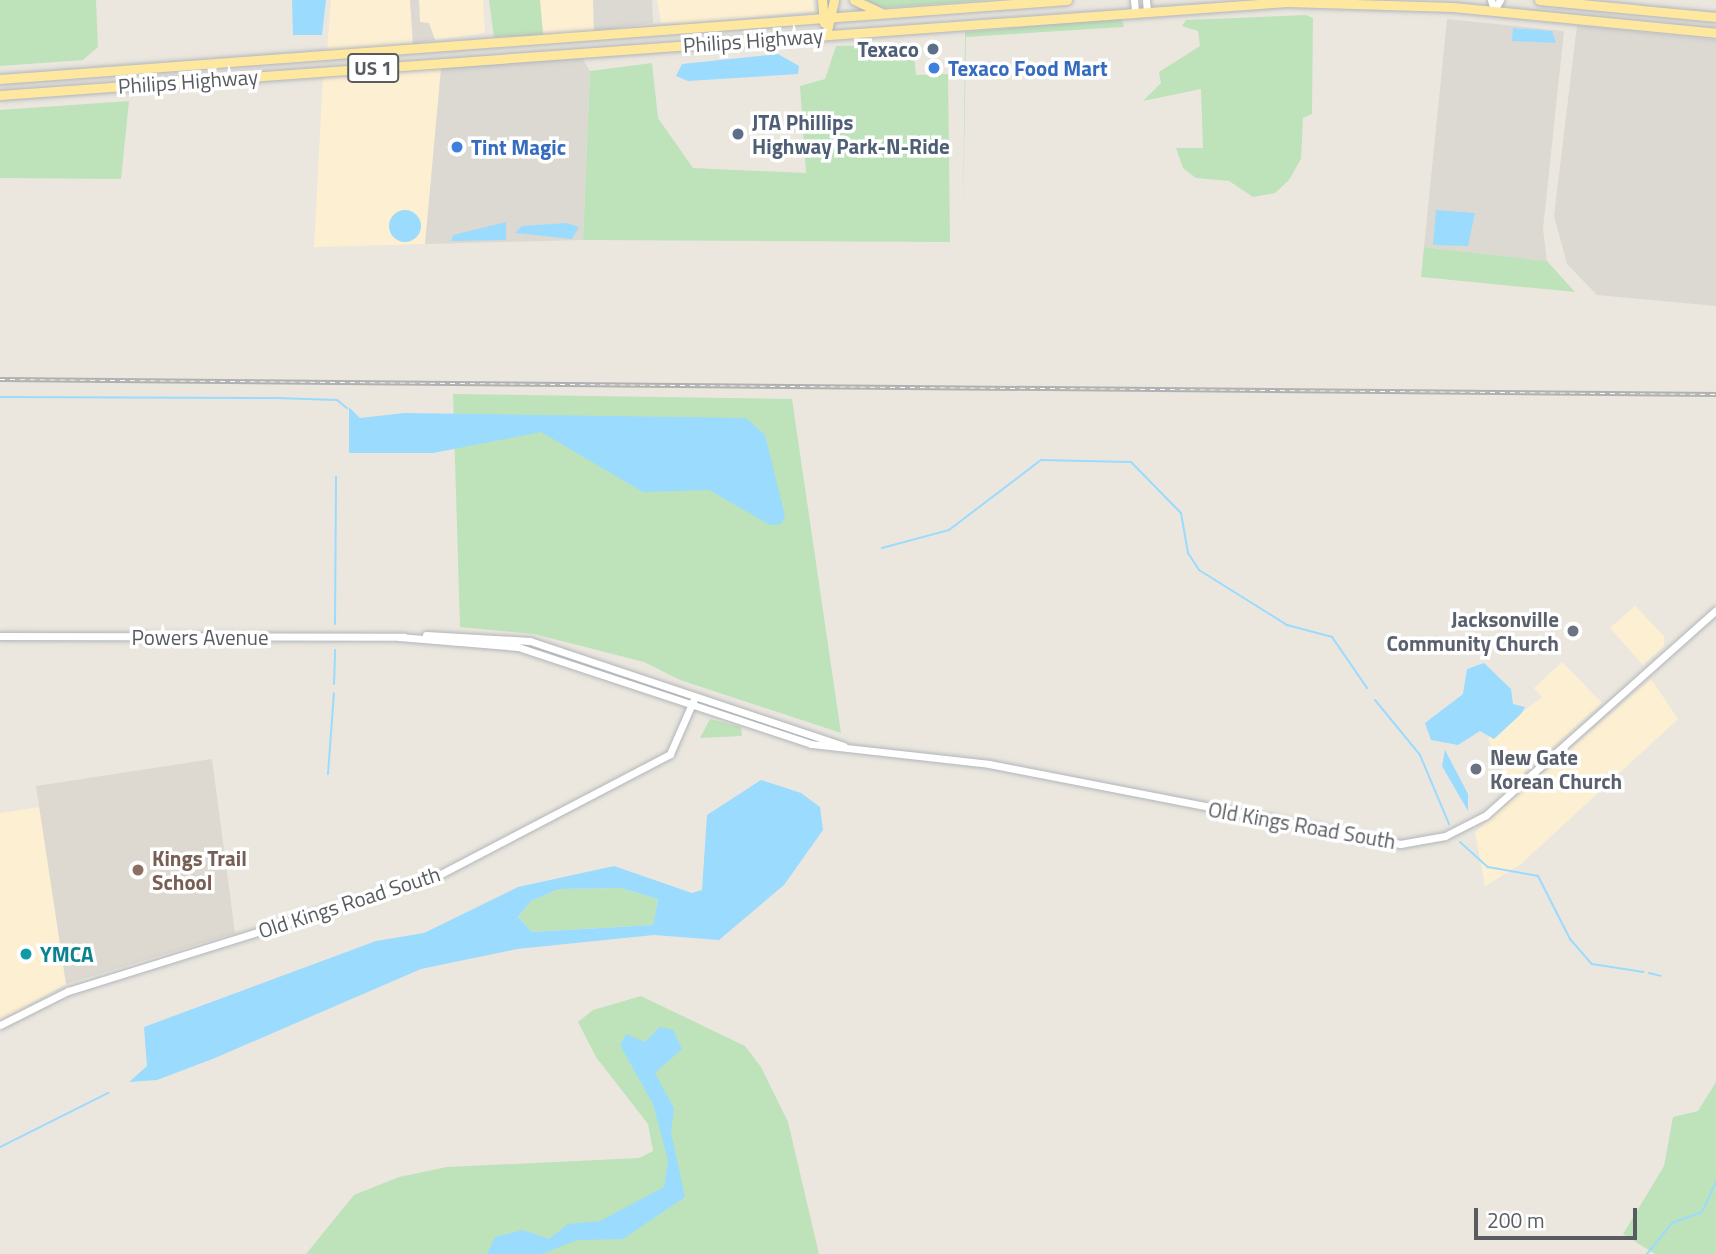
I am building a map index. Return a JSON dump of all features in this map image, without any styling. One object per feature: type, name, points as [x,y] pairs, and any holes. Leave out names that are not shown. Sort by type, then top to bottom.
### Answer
[{"type":"main road","points":[[822,0],[826,35]]},
{"type":"main road","points":[[826,35],[835,17],[834,0]]},
{"type":"main road","points":[[854,0],[889,14]]},
{"type":"main road","name":"Philips Highway","points":[[0,79],[1067,0]]},
{"type":"main road","name":"Philips Highway","points":[[0,95],[1147,10],[1334,0],[1494,10],[1716,33]]},
{"type":"main road","points":[[1539,0],[1716,18]]},
{"type":"main road","points":[[1607,22],[1609,6]]},
{"type":"main road","points":[[958,8],[958,24]]},
{"type":"main road","points":[[1664,28],[1666,12]]},
{"type":"main road","points":[[403,49],[405,65]]},
{"type":"street","points":[[1134,0],[1135,11]]},
{"type":"street","points":[[1146,0],[1147,10]]},
{"type":"street","points":[[1490,0],[1494,10]]},
{"type":"street","points":[[1494,10],[1500,0]]},
{"type":"street","name":"Old Kings Road South","points":[[0,1025],[68,991],[435,877],[670,754],[695,698],[786,737],[852,749],[999,765],[1366,840],[1423,842],[1486,815],[1716,610]]},
{"type":"street","name":"Powers Avenue","points":[[0,636],[399,637],[517,647],[695,698]]},
{"type":"shaded area","points":[[331,0],[410,0],[413,44],[327,51]]},
{"type":"shaded area","points":[[410,0],[419,0],[420,22],[429,23],[435,40],[413,44]]},
{"type":"shaded area","points":[[419,0],[483,0],[485,33],[435,40],[420,23]]},
{"type":"shaded area","points":[[540,0],[593,0],[594,31],[543,36]]},
{"type":"shaded area","points":[[593,0],[652,0],[653,23],[594,31]]},
{"type":"shaded area","points":[[657,0],[813,0],[814,11],[683,24],[661,23]]},
{"type":"shaded area","points":[[1447,19],[1564,31],[1543,229],[1547,261],[1424,247]],"holes":[[[1517,28],[1548,31],[1556,43],[1512,40]]]},
{"type":"shaded area","points":[[1577,25],[1716,40],[1716,306],[1597,295],[1567,264],[1554,216]]},
{"type":"shaded area","points":[[581,56],[590,71],[583,240],[425,244],[441,69]]},
{"type":"shaded area","points":[[441,69],[425,244],[314,247],[323,77]]},
{"type":"shaded area","points":[[1635,606],[1664,636],[1664,646],[1643,665],[1610,628]]},
{"type":"shaded area","points":[[1562,662],[1602,703],[1510,785],[1488,739],[1542,697],[1534,688]]},
{"type":"shaded area","points":[[1651,679],[1678,719],[1521,864],[1485,886],[1475,832]]},
{"type":"shaded area","name":"Kings Trail School","points":[[212,759],[235,933],[66,984],[36,786]]},
{"type":"shaded area","points":[[40,807],[66,984],[0,1020],[0,813]]},
{"type":"green space","points":[[0,0],[96,0],[98,47],[83,60],[0,66]]},
{"type":"green space","points":[[489,0],[540,0],[543,35],[494,37]]},
{"type":"green space","points":[[857,0],[987,0],[882,8]]},
{"type":"green space","points":[[1306,15],[1313,18],[1312,114],[1303,118],[1301,159],[1289,180],[1275,193],[1253,197],[1229,181],[1196,178],[1183,168],[1176,148],[1203,148],[1201,89],[1143,101],[1161,83],[1159,72],[1200,46],[1198,31],[1182,26],[1186,20]]},
{"type":"green space","points":[[1121,18],[1124,27],[966,37],[963,225],[965,32]]},
{"type":"green space","points":[[913,45],[916,75],[948,74],[950,242],[583,240],[590,71],[652,63],[658,118],[693,168],[806,173],[800,86],[825,79],[836,46]]},
{"type":"green space","points":[[129,101],[121,179],[0,178],[0,110]]},
{"type":"green space","points":[[1424,247],[1547,261],[1575,292],[1421,277]]},
{"type":"green space","points":[[453,394],[792,399],[841,733],[680,680],[644,662],[534,634],[460,627]]},
{"type":"green space","points":[[710,719],[741,727],[742,736],[700,738]]},
{"type":"green space","points":[[621,888],[658,899],[653,925],[532,932],[518,917],[531,901],[559,889]]},
{"type":"green space","points":[[641,996],[745,1046],[761,1067],[788,1122],[819,1254],[306,1254],[354,1195],[399,1177],[447,1167],[639,1158],[653,1151],[648,1124],[596,1057],[578,1022],[593,1010]]},
{"type":"green space","points":[[1716,1082],[1716,1254],[1655,1254],[1623,1234],[1664,1166],[1673,1117],[1698,1111]]},
{"type":"water","points":[[292,0],[326,0],[322,35],[293,35]]},
{"type":"water","points":[[1513,28],[1552,31],[1556,43],[1512,41]]},
{"type":"water","points":[[778,54],[799,66],[798,74],[688,81],[676,76],[682,64]]},
{"type":"water","points":[[405,210],[416,215],[421,226],[416,237],[405,242],[394,237],[389,226],[394,215]]},
{"type":"water","points":[[1436,210],[1475,213],[1468,246],[1433,245]]},
{"type":"water","points":[[506,222],[506,240],[451,241],[453,235]]},
{"type":"water","points":[[567,223],[579,227],[572,239],[515,233],[522,226]]},
{"type":"water","points":[[349,407],[360,418],[404,413],[746,418],[765,435],[785,516],[781,524],[770,525],[709,490],[643,492],[541,432],[433,453],[349,453]]},
{"type":"water","points":[[1484,663],[1511,689],[1513,704],[1525,707],[1521,714],[1494,739],[1480,731],[1458,745],[1431,740],[1425,723],[1463,694],[1467,669]]},
{"type":"water","points":[[1445,750],[1468,794],[1468,811],[1442,766]]},
{"type":"water","points":[[761,780],[801,793],[820,807],[823,830],[784,885],[719,940],[654,935],[517,949],[421,969],[215,1058],[157,1080],[129,1082],[147,1066],[144,1027],[376,941],[424,933],[518,887],[614,866],[692,893],[702,890],[707,815]],"holes":[[[621,888],[658,899],[653,925],[532,932],[518,917],[531,901],[559,889]]]},
{"type":"water","points":[[660,1027],[673,1030],[682,1049],[655,1073],[674,1108],[671,1132],[685,1197],[623,1239],[577,1240],[542,1254],[487,1254],[495,1237],[523,1230],[549,1239],[568,1224],[600,1221],[664,1187],[668,1161],[653,1104],[620,1045],[626,1034],[645,1042]]},
{"type":"waterway","points":[[0,397],[277,398],[337,400],[347,408]]},
{"type":"waterway","points":[[882,548],[949,530],[1041,460],[1131,462],[1181,513],[1188,553],[1199,570],[1287,625],[1332,637],[1367,688]]},
{"type":"waterway","points":[[335,624],[336,477]]},
{"type":"waterway","points":[[334,684],[335,650]]},
{"type":"waterway","points":[[328,774],[334,693]]},
{"type":"waterway","points":[[1375,700],[1420,755],[1449,824]]},
{"type":"waterway","points":[[1460,842],[1488,867],[1538,876],[1570,939],[1592,964],[1643,972]]},
{"type":"waterway","points":[[1649,973],[1661,976]]},
{"type":"waterway","points":[[0,1147],[108,1093]]},
{"type":"waterway","points":[[1647,1254],[1672,1223],[1702,1212],[1716,1182]]},
{"type":"railway","points":[[0,379],[1716,394]]},
{"type":"place","name":"Texaco","points":[[933,49]]},
{"type":"place","name":"Texaco Food Mart","points":[[934,68]]},
{"type":"place","name":"JTA Phillips Highway Park-N-Ride","points":[[738,134]]},
{"type":"place","name":"Tint Magic","points":[[457,147]]},
{"type":"place","name":"Jacksonville Community Church","points":[[1573,631]]},
{"type":"place","name":"New Gate Korean Church","points":[[1476,769]]},
{"type":"place","name":"Kings Trail School","points":[[138,870]]},
{"type":"place","name":"YMCA","points":[[26,954]]}]
